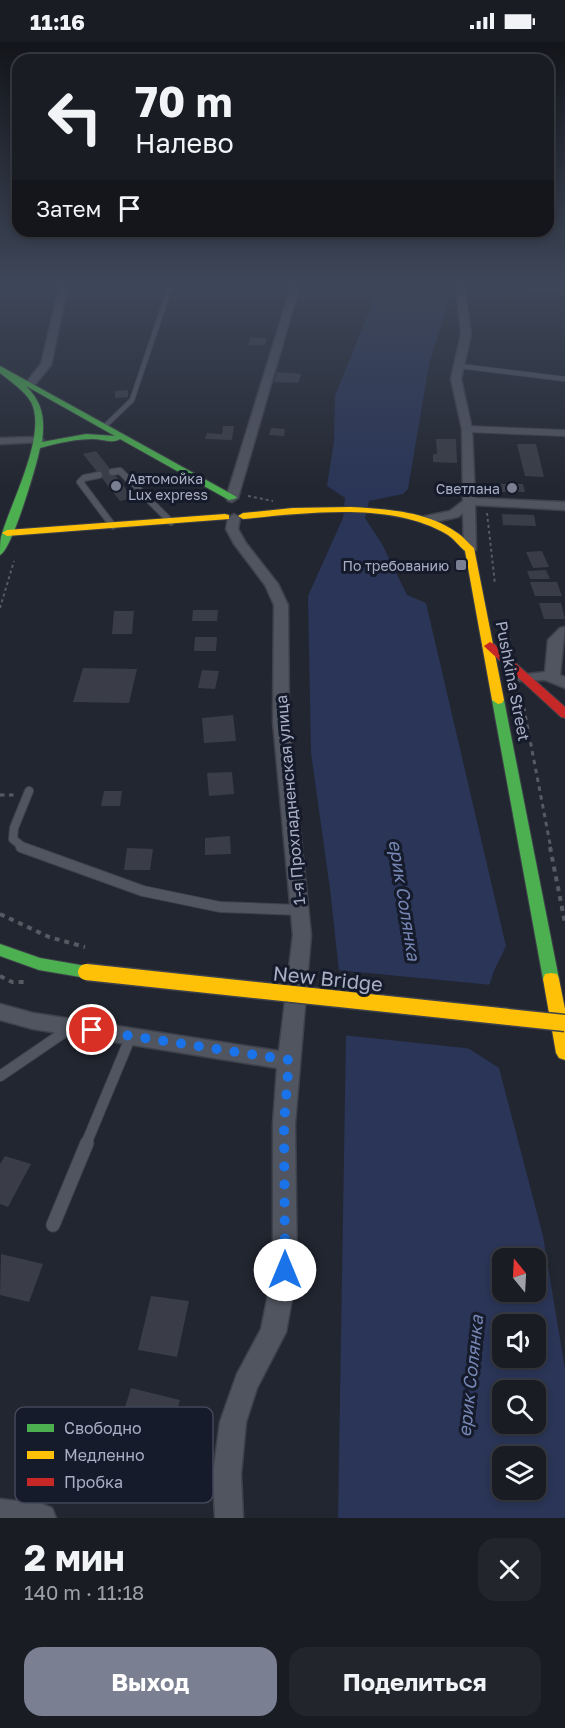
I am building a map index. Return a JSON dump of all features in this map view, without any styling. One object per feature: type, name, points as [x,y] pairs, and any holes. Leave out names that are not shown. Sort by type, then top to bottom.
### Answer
[{"type":"main road","points":[[0,369],[104,428],[244,500],[251,505],[250,511],[234,517],[213,512],[211,507],[218,500],[244,500],[306,509],[403,515],[445,528],[462,539],[470,550]]},
{"type":"main road","points":[[0,369],[25,389],[38,409],[37,443],[4,534],[0,552]]},
{"type":"main road","points":[[37,443],[90,435],[122,440],[141,448]]},
{"type":"main road","points":[[4,534],[234,517],[306,509]]},
{"type":"main road","name":"Pushkina Street","points":[[470,550],[490,646],[565,1053]]},
{"type":"main road","points":[[490,646],[565,714]]},
{"type":"main road","name":"New Bridge","points":[[0,950],[39,964],[86,972],[565,1023]]},
{"type":"street","points":[[30,384],[46,365],[49,353]]},
{"type":"street","points":[[244,500],[279,353]]},
{"type":"street","points":[[462,353],[456,379],[467,429],[470,550]]},
{"type":"street","points":[[0,441],[37,443]]},
{"type":"street","points":[[425,520],[454,514],[470,501],[565,506]]},
{"type":"street","points":[[550,506],[565,519]]},
{"type":"street","name":"1-я Прохладненская улица","points":[[229,1518],[227,1474],[233,1422],[246,1383],[273,1332],[285,1270],[284,1124],[301,950],[281,722],[281,605],[271,584],[240,544],[232,529],[234,517]]},
{"type":"street","points":[[522,675],[559,679],[555,640],[565,631]]},
{"type":"street","points":[[0,1012],[33,1021],[289,1060]]},
{"type":"street","points":[[0,1513],[42,1518]]},
{"type":"lane","points":[[104,428],[132,400],[148,353]]},
{"type":"lane","points":[[459,366],[565,379]]},
{"type":"lane","points":[[467,429],[565,433]]},
{"type":"lane","points":[[112,472],[120,471],[171,522]]},
{"type":"lane","points":[[99,475],[84,478],[80,482],[113,526]]},
{"type":"lane","points":[[29,790],[14,828],[13,839],[21,847],[142,891],[220,907],[299,910]]},
{"type":"lane","points":[[0,1076],[73,1027]]},
{"type":"lane","points":[[53,1225],[131,1036]]},
{"type":"path","points":[[486,502],[495,584]]},
{"type":"path","points":[[0,608],[17,552]]},
{"type":"path","points":[[499,619],[518,659],[522,675],[565,923]]},
{"type":"path","points":[[0,914],[50,937],[95,948]]},
{"type":"water","name":"ерик Солянка","points":[[352,353],[432,353],[408,489],[403,494],[369,501],[365,518],[382,544],[407,595],[426,603],[506,946],[494,971],[468,1048],[499,1068],[545,1248],[492,1248],[492,1302],[546,1302],[546,1254],[565,1369],[565,1518],[338,1518],[346,1035],[330,889],[311,753],[308,596],[343,518],[345,498],[327,486],[334,441],[335,396]]},
{"type":"pier","points":[[336,970],[492,985],[472,1047],[474,1049],[343,1035]]},
{"type":"building","points":[[277,372],[301,374],[298,383],[274,382]]},
{"type":"building","points":[[128,390],[128,397],[115,398],[115,391]]},
{"type":"building","points":[[223,426],[234,426],[232,440],[205,439],[207,433],[222,434]]},
{"type":"building","points":[[271,428],[285,429],[284,436],[269,435]]},
{"type":"building","points":[[436,439],[456,439],[457,463],[433,462],[433,454],[437,454]]},
{"type":"building","points":[[517,444],[536,444],[544,477],[525,476]]},
{"type":"building","name":"Автомойка Lux express","points":[[96,451],[133,498],[120,501],[83,454]]},
{"type":"building","name":"Светлана","points":[[500,484],[523,484],[525,492],[502,492]]},
{"type":"building","points":[[502,514],[534,515],[536,526],[503,525]]},
{"type":"building","points":[[542,551],[549,567],[533,568],[526,552]]},
{"type":"building","points":[[546,570],[550,579],[530,579],[527,571]]},
{"type":"building","points":[[530,582],[557,582],[562,596],[535,596]]},
{"type":"building","points":[[539,603],[561,603],[565,619],[544,619]]},
{"type":"building","points":[[193,610],[218,610],[217,621],[192,621]]},
{"type":"building","points":[[114,611],[134,611],[132,634],[112,634]]},
{"type":"building","points":[[195,637],[217,637],[216,651],[194,651]]},
{"type":"building","points":[[83,668],[137,669],[129,703],[73,702]]},
{"type":"building","points":[[202,670],[219,671],[215,689],[198,688]]},
{"type":"building","points":[[233,715],[236,741],[204,743],[202,718]]},
{"type":"building","points":[[232,772],[234,794],[209,796],[207,773]]},
{"type":"building","points":[[104,791],[122,791],[120,806],[101,806]]},
{"type":"building","points":[[230,836],[231,854],[205,855],[205,838]]},
{"type":"building","points":[[127,848],[153,849],[150,870],[124,870]]},
{"type":"building","points":[[5,1156],[31,1164],[8,1207],[0,1204],[0,1164]]},
{"type":"building","points":[[1,1254],[43,1264],[29,1302],[0,1295]]},
{"type":"building","points":[[151,1296],[189,1301],[177,1357],[138,1350]]},
{"type":"building","points":[[131,1388],[180,1400],[178,1407],[125,1407]]},
{"type":"traffic: fast","points":[[0,368],[232,498]]},
{"type":"traffic: fast","points":[[0,369],[32,397],[38,409],[39,423],[38,440],[27,481],[0,552]]},
{"type":"traffic: fast","points":[[37,446],[76,437],[96,436],[116,439]]},
{"type":"traffic: fast","points":[[498,700],[551,979]]},
{"type":"traffic: fast","points":[[0,950],[39,964],[86,972]]},
{"type":"traffic: slow","points":[[243,516],[321,510],[380,512],[408,516],[432,523],[453,534],[470,550],[498,700]]},
{"type":"traffic: slow","points":[[7,533],[225,517]]},
{"type":"traffic: slow","points":[[86,972],[565,1023]]},
{"type":"traffic: slow","points":[[551,979],[565,1053]]},
{"type":"traffic: jam","points":[[490,646],[565,714]]},
{"type":"place","name":"Автомойка Lux express","points":[[116,486]]},
{"type":"place","name":"Светлана","points":[[512,488]]},
{"type":"place","name":"По требованию","points":[[461,565]]},
{"type":"route","points":[[92,1030],[289,1060],[284,1124],[285,1270]]}]
